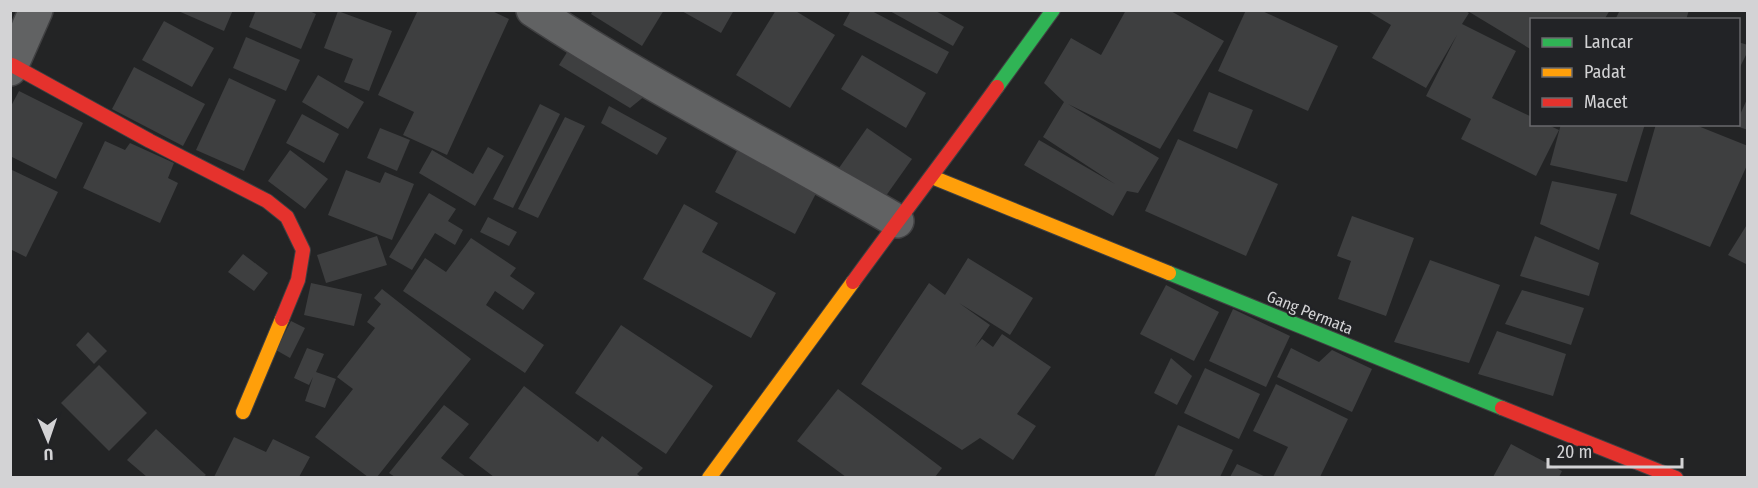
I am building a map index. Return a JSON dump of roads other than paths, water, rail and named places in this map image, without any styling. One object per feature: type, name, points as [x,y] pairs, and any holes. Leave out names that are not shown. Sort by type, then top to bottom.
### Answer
[{"type":"street","points":[[36,10],[11,67],[267,201],[287,217],[303,250],[298,280],[243,412]]},
{"type":"street","points":[[533,10],[576,38],[745,136],[824,178],[897,221]]},
{"type":"street","points":[[709,477],[1053,10]]},
{"type":"street","name":"Gang Permata","points":[[932,177],[1676,477]]}]
